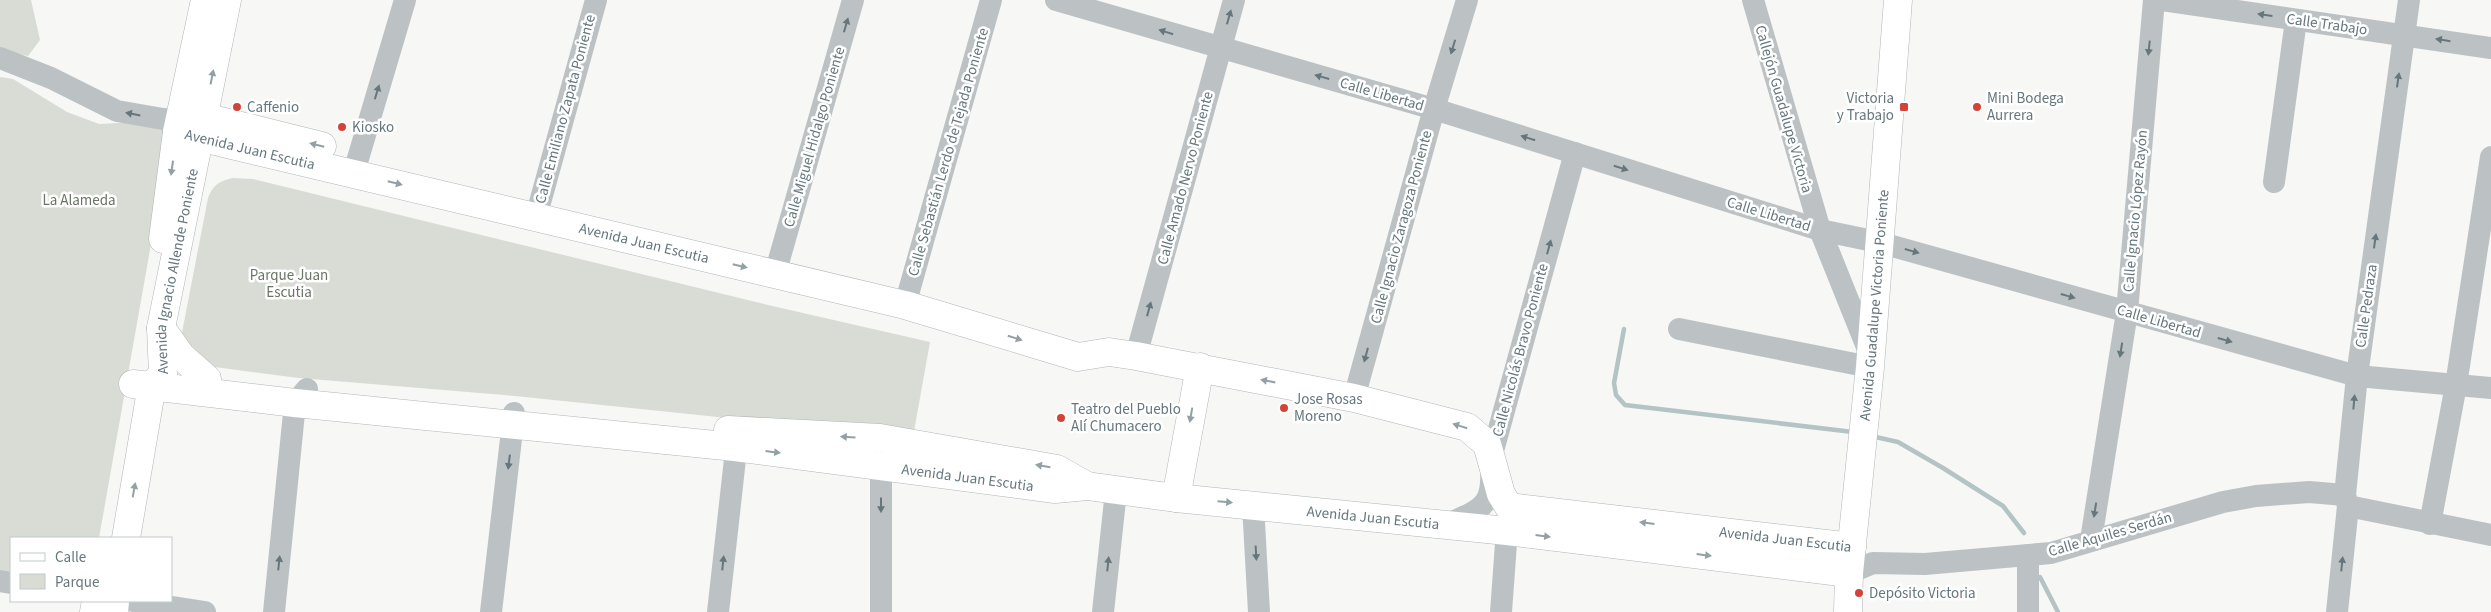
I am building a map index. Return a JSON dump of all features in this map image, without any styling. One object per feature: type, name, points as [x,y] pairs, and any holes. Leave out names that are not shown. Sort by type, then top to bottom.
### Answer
[{"type":"main road","name":"Avenida Ignacio Allende Poniente","points":[[126,537],[148,379],[190,127],[205,0]]},
{"type":"main road","name":"Avenida Ignacio Allende Poniente","points":[[107,537],[161,328],[195,166],[190,127],[227,0]]},
{"type":"main road","name":"Avenida Guadalupe Victoria Poniente","points":[[1848,612],[1858,561],[1860,466],[1871,362],[1878,242],[1898,0]]},
{"type":"main road","name":"Avenida Juan Escutia","points":[[190,127],[226,145],[356,164]]},
{"type":"main road","name":"Avenida Juan Escutia","points":[[190,127],[356,164],[907,297],[1078,357],[1108,352],[1200,367],[1354,398],[1466,427],[1487,444],[1508,519]]},
{"type":"main road","points":[[195,166],[208,155],[226,145]]},
{"type":"main road","points":[[161,328],[181,356],[207,379]]},
{"type":"main road","points":[[1176,498],[1200,367]]},
{"type":"main road","name":"Avenida Juan Escutia","points":[[148,379],[207,379],[301,396]]},
{"type":"main road","name":"Avenida Juan Escutia","points":[[148,379],[514,419],[736,439],[882,466],[1055,489],[1087,486],[1176,498],[1445,525],[1508,519],[1858,561]]},
{"type":"main road","name":"Avenida Juan Escutia","points":[[736,439],[880,438],[1057,469],[1087,486]]},
{"type":"street","points":[[356,164],[405,0]]},
{"type":"street","name":"Calle Emiliano Zapata Poniente","points":[[538,208],[596,0]]},
{"type":"street","name":"Calle Miguel Hidalgo Poniente","points":[[777,265],[853,0]]},
{"type":"street","name":"Calle Sebastián Lerdo de Tejada Poniente","points":[[907,297],[991,0]]},
{"type":"street","name":"Calle Libertad","points":[[1056,0],[1434,109],[1820,230],[1878,242],[2357,376],[2491,388]]},
{"type":"street","name":"Calle Amado Nervo Poniente","points":[[1136,356],[1234,0]]},
{"type":"street","name":"Calle Ignacio Zaragoza Poniente","points":[[1354,398],[1434,109],[1467,0]]},
{"type":"street","name":"Callejón Guadalupe Victoria","points":[[1753,0],[1820,230],[1871,362]]},
{"type":"street","name":"Calle Ignacio López Rayón","points":[[2091,540],[2127,312],[2154,0]]},
{"type":"street","name":"Calle Trabajo","points":[[2162,0],[2491,48]]},
{"type":"street","name":"Calle Pedraza","points":[[2336,612],[2357,376],[2409,0]]},
{"type":"street","points":[[2274,182],[2296,20]]},
{"type":"street","points":[[0,58],[51,78],[117,111],[190,127]]},
{"type":"street","name":"Calle Nicolás Bravo Poniente","points":[[1445,525],[1468,516],[1485,503],[1492,488],[1490,458],[1575,153]]},
{"type":"street","points":[[2430,524],[2456,385],[2491,158]]},
{"type":"street","points":[[1678,329],[1871,362]]},
{"type":"street","points":[[274,612],[301,396]]},
{"type":"street","points":[[491,612],[514,419]]},
{"type":"street","points":[[880,438],[882,466],[880,612]]},
{"type":"street","points":[[718,612],[736,439]]},
{"type":"street","points":[[1102,612],[1116,491]]},
{"type":"street","name":"Calle Aquiles Serdán","points":[[1858,561],[2028,565],[2051,552],[2224,502],[2256,496],[2309,492],[2430,524],[2491,535]]},
{"type":"street","points":[[1253,505],[1260,612]]},
{"type":"street","points":[[1502,612],[1508,519]]},
{"type":"street","points":[[2028,565],[2028,612]]},
{"type":"street","points":[[140,602],[205,612]]},
{"type":"green space","points":[[0,0],[31,0],[40,40],[28,56],[0,50]]},
{"type":"green space","name":"La Alameda","points":[[0,77],[13,79],[67,112],[99,124],[138,122],[171,131],[99,537],[10,537],[10,576],[0,574]]},
{"type":"green space","name":"Parque Juan Escutia","points":[[233,178],[253,179],[768,305],[930,342],[913,437],[515,396],[299,378],[207,366],[180,343],[208,198],[217,184]]},
{"type":"waterway","points":[[1624,329],[1614,383],[1616,395],[1625,405],[1853,432]]},
{"type":"waterway","points":[[1871,436],[1898,442],[2003,506],[2024,533]]},
{"type":"waterway","points":[[2040,577],[2058,612]]},
{"type":"place","name":"Caffenio","points":[[237,107]]},
{"type":"place","name":"Victoria y Trabajo","points":[[1904,107]]},
{"type":"place","name":"Mini Bodega Aurrera","points":[[1977,107]]},
{"type":"place","name":"Kiosko","points":[[342,127]]},
{"type":"place","name":"Jose Rosas Moreno","points":[[1284,408]]},
{"type":"place","name":"Teatro del Pueblo Alí Chumacero","points":[[1061,418]]},
{"type":"place","name":"Depósito Victoria","points":[[1859,593]]}]
